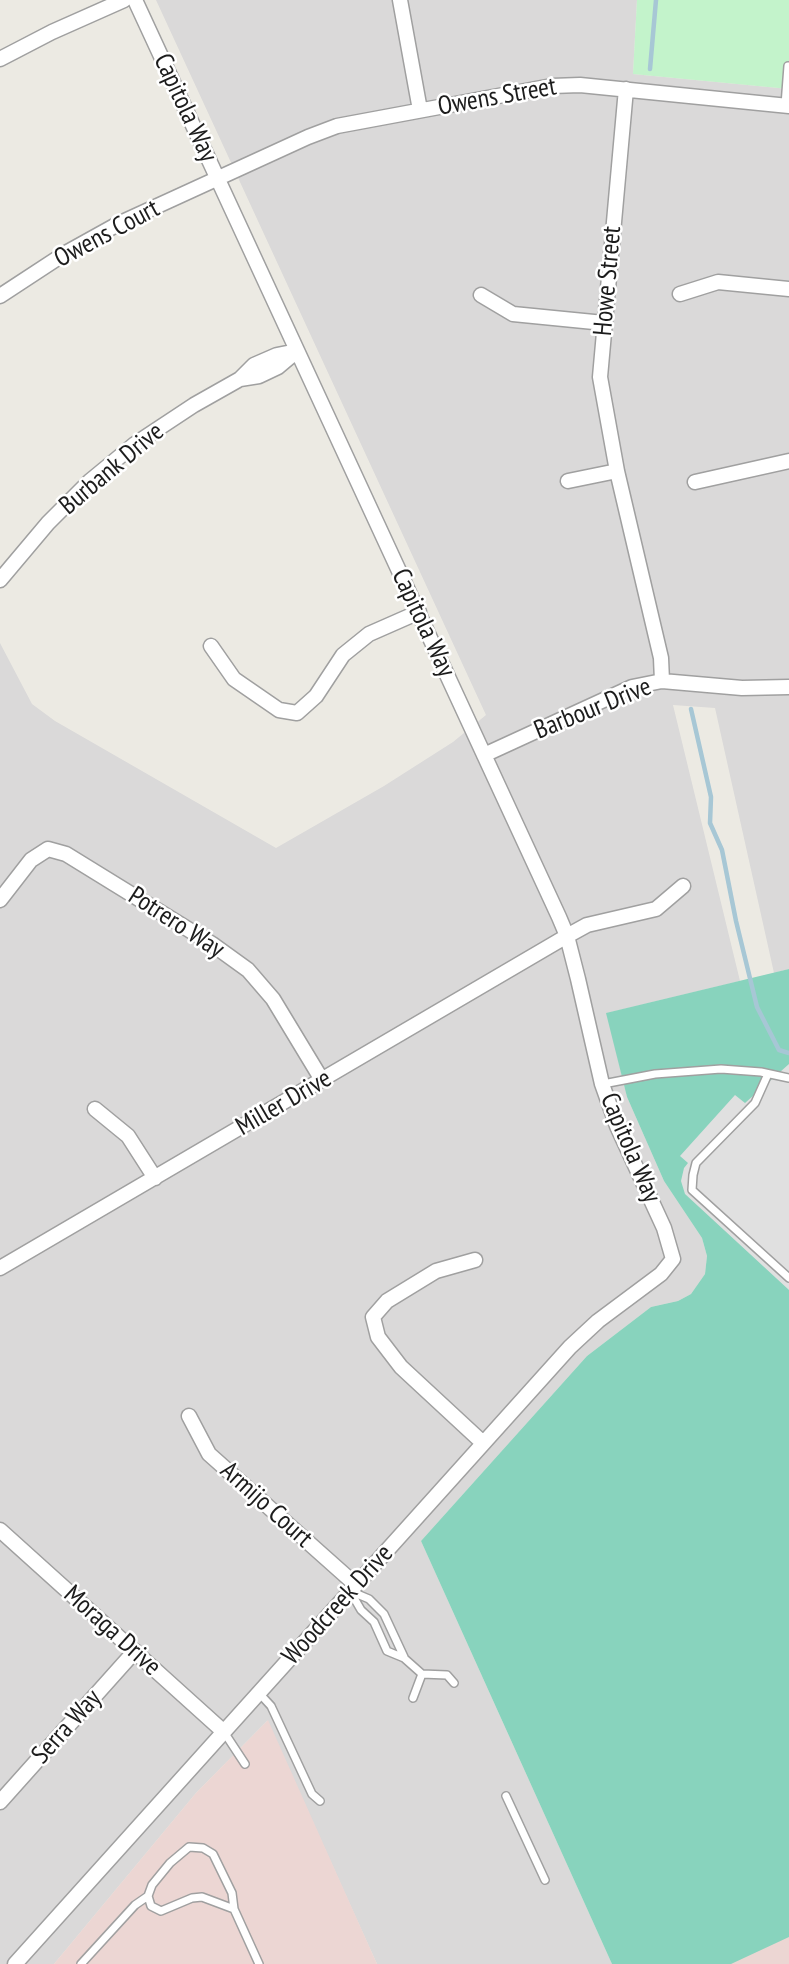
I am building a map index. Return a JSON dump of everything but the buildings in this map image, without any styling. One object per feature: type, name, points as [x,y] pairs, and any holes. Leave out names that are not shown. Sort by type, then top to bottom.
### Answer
[{"type":"street","points":[[0,59],[124,0]]},
{"type":"street","name":"Capitola Way","points":[[135,0],[567,936],[602,1084],[617,1126],[664,1227],[673,1259]]},
{"type":"street","points":[[400,0],[420,110]]},
{"type":"street","name":"Owens Street","points":[[217,179],[308,136],[337,126],[552,86],[580,85],[787,105]]},
{"type":"street","name":"Howe Street","points":[[626,89],[600,377],[617,471],[661,658],[662,681]]},
{"type":"street","name":"Owens Court","points":[[0,296],[64,254],[118,224],[217,179]]},
{"type":"street","points":[[680,294],[718,282],[789,289]]},
{"type":"street","points":[[481,295],[513,314],[604,323]]},
{"type":"street","name":"Burbank Drive","points":[[0,580],[48,523],[90,481],[135,444],[194,405],[240,379],[254,365],[277,355],[297,351]]},
{"type":"street","points":[[695,482],[789,461]]},
{"type":"street","points":[[568,481],[617,471]]},
{"type":"street","points":[[211,646],[234,679],[279,710],[297,713],[316,696],[343,655],[369,634],[419,612]]},
{"type":"street","name":"Barbour Drive","points":[[484,755],[632,687],[662,681],[742,688],[789,687]]},
{"type":"street","name":"Potrero Way","points":[[0,900],[32,860],[48,849],[66,854],[212,944],[248,970],[273,999],[322,1080]]},
{"type":"street","name":"Miller Drive","points":[[0,1268],[567,936],[587,925],[656,909],[683,886]]},
{"type":"street","points":[[95,1109],[128,1136],[155,1178]]},
{"type":"street","name":"Woodcreek Drive","points":[[15,1964],[570,1347],[598,1321],[661,1274],[673,1259]]},
{"type":"street","points":[[475,1260],[436,1271],[387,1301],[373,1317],[378,1337],[401,1367],[483,1443]]},
{"type":"street","name":"Armijo Court","points":[[189,1416],[209,1454],[353,1588]]},
{"type":"street","name":"Moraga Drive","points":[[0,1531],[224,1732]]},
{"type":"street","name":"Serra Way","points":[[0,1802],[135,1651]]},
{"type":"lane","points":[[787,105],[788,66]]},
{"type":"lane","points":[[602,1084],[655,1074],[721,1069],[768,1073],[789,1078]]},
{"type":"lane","points":[[768,1073],[755,1103],[696,1163],[692,1175],[692,1190],[789,1278]]},
{"type":"lane","points":[[353,1588],[384,1614],[404,1658]]},
{"type":"lane","points":[[353,1588],[361,1610],[374,1622],[387,1651],[404,1658],[422,1674],[447,1675],[454,1683]]},
{"type":"lane","points":[[413,1698],[422,1674]]},
{"type":"lane","points":[[259,1693],[271,1706],[312,1794],[320,1801]]},
{"type":"lane","points":[[224,1732],[245,1764]]},
{"type":"lane","points":[[506,1796],[545,1880]]},
{"type":"lane","points":[[81,1964],[135,1905],[148,1896],[152,1885],[177,1856],[189,1847],[203,1848],[213,1854],[219,1864],[232,1893],[234,1909],[259,1964]]},
{"type":"lane","points":[[148,1896],[151,1906],[160,1911],[192,1898],[202,1897],[234,1909]]},
{"type":"shaded area","points":[[156,0],[637,0],[633,74],[789,89],[789,969],[774,973],[715,708],[673,705],[740,981],[607,1013],[627,1097],[664,1181],[702,1238],[707,1256],[705,1274],[691,1294],[678,1301],[651,1307],[587,1356],[421,1541],[612,1964],[377,1964],[267,1721],[196,1793],[54,1964],[0,1964],[0,643],[32,704],[55,721],[276,848],[384,786],[453,742],[486,715]]},
{"type":"shaded area","points":[[789,1064],[789,1290],[685,1194],[681,1181],[688,1163],[680,1156],[735,1095],[745,1103]]},
{"type":"shaded area","points":[[268,1720],[377,1964],[54,1964],[196,1793]]},
{"type":"shaded area","points":[[789,1934],[789,1964],[721,1964]]},
{"type":"green space","points":[[637,0],[789,0],[789,89],[633,74]]},
{"type":"green space","points":[[789,969],[789,1937],[731,1964],[612,1964],[421,1541],[587,1356],[651,1307],[678,1301],[691,1294],[705,1274],[707,1256],[702,1238],[664,1181],[627,1097],[606,1013]]},
{"type":"waterway","points":[[650,69],[656,0]]},
{"type":"waterway","points":[[691,709],[711,797],[710,823],[722,850],[757,1007],[779,1050],[789,1053]]}]
